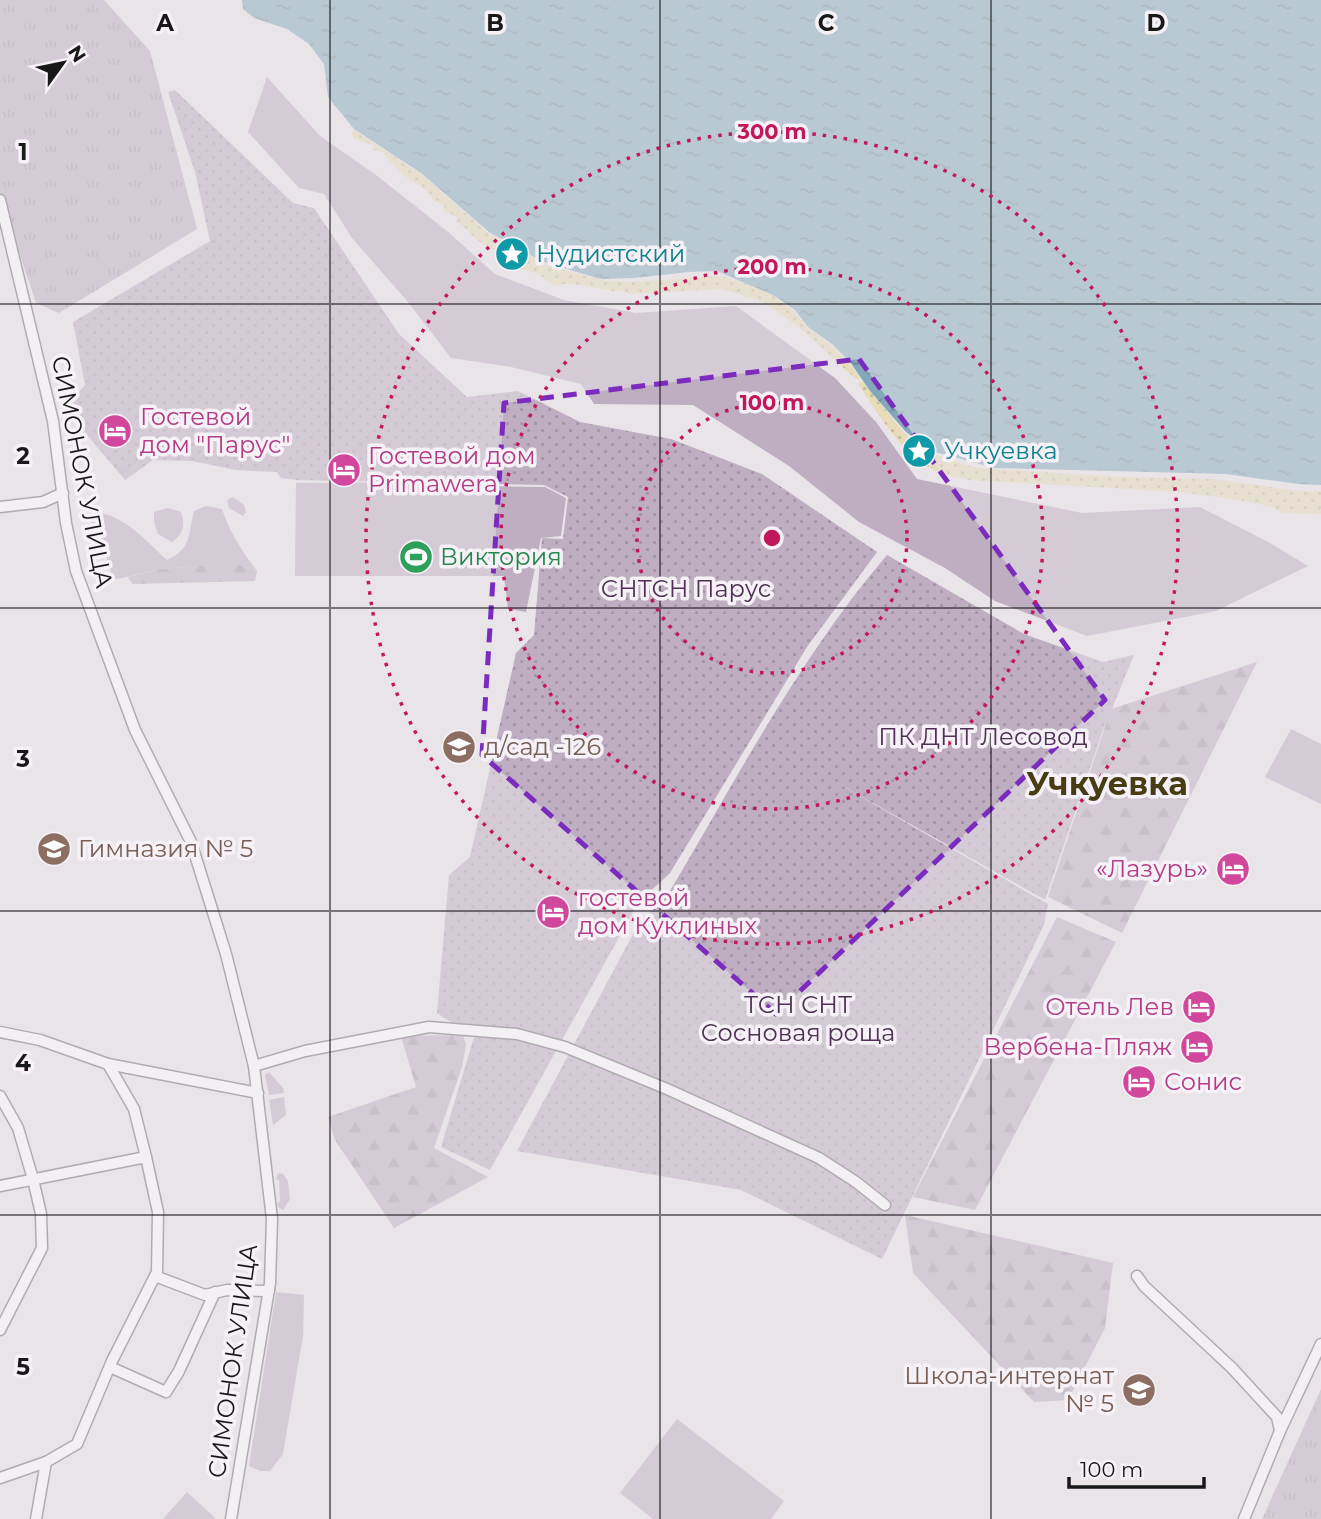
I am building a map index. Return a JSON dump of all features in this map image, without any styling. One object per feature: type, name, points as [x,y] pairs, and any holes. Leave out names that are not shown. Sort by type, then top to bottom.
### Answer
[{"type":"street","name":"СИМОНОК УЛИЦА","points":[[0,200],[53,421],[76,571],[135,730],[191,842],[226,954],[254,1066],[272,1219],[269,1291],[231,1519]]},
{"type":"street","points":[[0,507],[43,502],[63,493]]},
{"type":"street","points":[[254,1066],[305,1051],[429,1027],[517,1034],[565,1047],[667,1089],[819,1158],[885,1205]]},
{"type":"street","points":[[0,1032],[40,1040],[108,1064],[258,1093]]},
{"type":"street","points":[[0,1478],[46,1462],[77,1444],[110,1367],[155,1276],[158,1212],[146,1157],[134,1109],[108,1064]]},
{"type":"street","points":[[0,1096],[18,1128],[33,1179],[41,1214],[42,1248],[0,1330]]},
{"type":"street","points":[[0,1186],[146,1157]]},
{"type":"street","points":[[155,1276],[205,1294],[227,1290],[269,1291]]},
{"type":"street","points":[[1137,1276],[1277,1417],[1280,1431]]},
{"type":"street","points":[[110,1367],[166,1392],[179,1371],[215,1292]]},
{"type":"street","points":[[1244,1519],[1280,1431],[1321,1344]]},
{"type":"street","points":[[36,1519],[46,1462]]},
{"type":"highlighted area","points":[[859,359],[1105,700],[776,1014],[482,755],[504,403]]},
{"type":"green space","points":[[0,0],[104,0],[150,51],[197,229],[59,313],[36,303],[0,195]]},
{"type":"green space","points":[[267,77],[320,136],[376,175],[447,231],[495,274],[564,300],[636,313],[736,306],[835,378],[876,422],[917,479],[1082,513],[1200,507],[1308,566],[1216,611],[1087,636],[995,601],[945,568],[859,522],[789,466],[693,405],[594,404],[581,384],[511,367],[451,358],[408,302],[352,238],[324,194],[299,188],[248,132]]},
{"type":"green space","name":"СНТСН Парус","points":[[175,90],[293,203],[314,208],[399,334],[467,397],[518,391],[580,422],[671,439],[762,474],[877,552],[807,647],[670,873],[638,903],[490,1170],[441,1147],[474,1037],[437,1013],[449,875],[470,857],[516,653],[534,635],[542,538],[563,539],[568,497],[544,485],[297,480],[281,478],[277,472],[236,470],[192,461],[153,460],[125,480],[72,417],[67,406],[85,385],[73,322],[210,241],[195,172],[168,92]]},
{"type":"green space","name":"Виктория","points":[[481,482],[481,486],[545,487],[566,498],[561,536],[541,538],[526,612],[508,609],[504,576],[295,576],[296,483]]},
{"type":"green space","points":[[233,497],[244,505],[246,512],[243,516],[229,508],[227,500]]},
{"type":"green space","points":[[206,506],[222,509],[237,541],[257,571],[237,564],[222,564],[161,569],[113,580],[103,546],[93,541],[90,513],[112,516],[132,528],[167,560],[185,546],[194,511]]},
{"type":"green space","points":[[168,508],[181,512],[183,521],[181,532],[172,542],[158,534],[154,522],[154,512]]},
{"type":"green space","name":"ТСН СНТ Сосновая роща","points":[[887,555],[1024,634],[1103,662],[1134,655],[1102,733],[1045,900],[825,776],[1048,904],[1044,925],[882,1259],[741,1190],[517,1151],[640,921],[667,896],[797,678],[855,594]]},
{"type":"green space","points":[[237,564],[257,571],[255,581],[132,584],[128,577],[161,569]]},
{"type":"green space","points":[[1257,662],[1122,933],[1048,897],[1111,709]]},
{"type":"green space","points":[[1291,729],[1321,744],[1321,804],[1265,777]]},
{"type":"green space","points":[[1057,917],[1116,942],[975,1210],[913,1197]]},
{"type":"green space","points":[[463,1035],[466,1045],[462,1067],[434,1148],[488,1177],[394,1228],[335,1140],[328,1117],[416,1087],[401,1036]]},
{"type":"green space","points":[[269,1072],[284,1093],[269,1095],[265,1075]]},
{"type":"green space","points":[[284,1097],[286,1115],[273,1125],[269,1100]]},
{"type":"green space","points":[[278,1173],[283,1174],[288,1181],[290,1199],[283,1210],[277,1204],[280,1201],[279,1180],[276,1179]]},
{"type":"green space","points":[[905,1215],[1113,1263],[1105,1328],[1068,1400],[1034,1402],[913,1273]]},
{"type":"green space","points":[[276,1292],[304,1295],[303,1336],[283,1454],[270,1471],[260,1471],[249,1466]]},
{"type":"green space","points":[[1321,1389],[1321,1519],[1262,1519]]},
{"type":"green space","points":[[677,1419],[784,1501],[771,1519],[653,1519],[620,1493]]},
{"type":"green space","points":[[187,1492],[215,1518],[163,1519]]},
{"type":"sand","name":"Нудистский","points":[[354,130],[421,174],[488,233],[547,265],[600,280],[630,282],[721,276],[745,283],[772,295],[795,312],[808,328],[849,363],[860,378],[856,379],[800,328],[763,302],[722,289],[629,294],[622,290],[618,292],[568,283],[556,286],[538,274],[510,265],[502,255],[477,240],[456,222],[458,218],[443,210],[445,206],[434,201],[426,190],[403,175],[382,152],[373,150],[373,145],[355,139],[351,134]]},
{"type":"sand","name":"Учкуевка","points":[[862,381],[906,435],[916,444],[949,460],[978,468],[1122,477],[1213,479],[1301,491],[1321,491],[1321,514],[1283,513],[1272,507],[1245,501],[1181,492],[968,480],[944,474],[923,464],[901,444],[858,384]]},
{"type":"water","points":[[242,0],[1321,0],[1321,485],[1226,474],[995,468],[931,451],[906,432],[870,391],[850,362],[832,344],[808,327],[795,310],[773,295],[717,271],[600,279],[541,261],[489,232],[421,173],[354,129],[328,97],[324,64],[309,44],[287,29],[254,18],[243,9]]},
{"type":"place","name":"Нудистский","points":[[512,254]]},
{"type":"place","name":"Гостевой дом \"Парус\"","points":[[115,431]]},
{"type":"place","name":"Учкуевка","points":[[919,451]]},
{"type":"place","name":"Гостевой дом Primawera","points":[[344,470]]},
{"type":"place","name":"Виктория","points":[[416,557]]},
{"type":"place","name":"д/сад -126","points":[[459,747]]},
{"type":"place","name":"Гимназия № 5","points":[[54,849]]},
{"type":"place","name":"«Лазурь»","points":[[1233,869]]},
{"type":"place","name":"гостевой дом Куклиных","points":[[553,912]]},
{"type":"place","name":"Отель Лев","points":[[1199,1007]]},
{"type":"place","name":"Вербена-Пляж","points":[[1197,1047]]},
{"type":"place","name":"Сонис","points":[[1139,1082]]},
{"type":"place","name":"Школа-интернат № 5","points":[[1139,1390]]},
{"type":"district","name":"Учкуевка","points":[[1107,784]]},
{"type":"park label","name":"ПК ДНТ Лесовод","points":[[983,737]]}]
